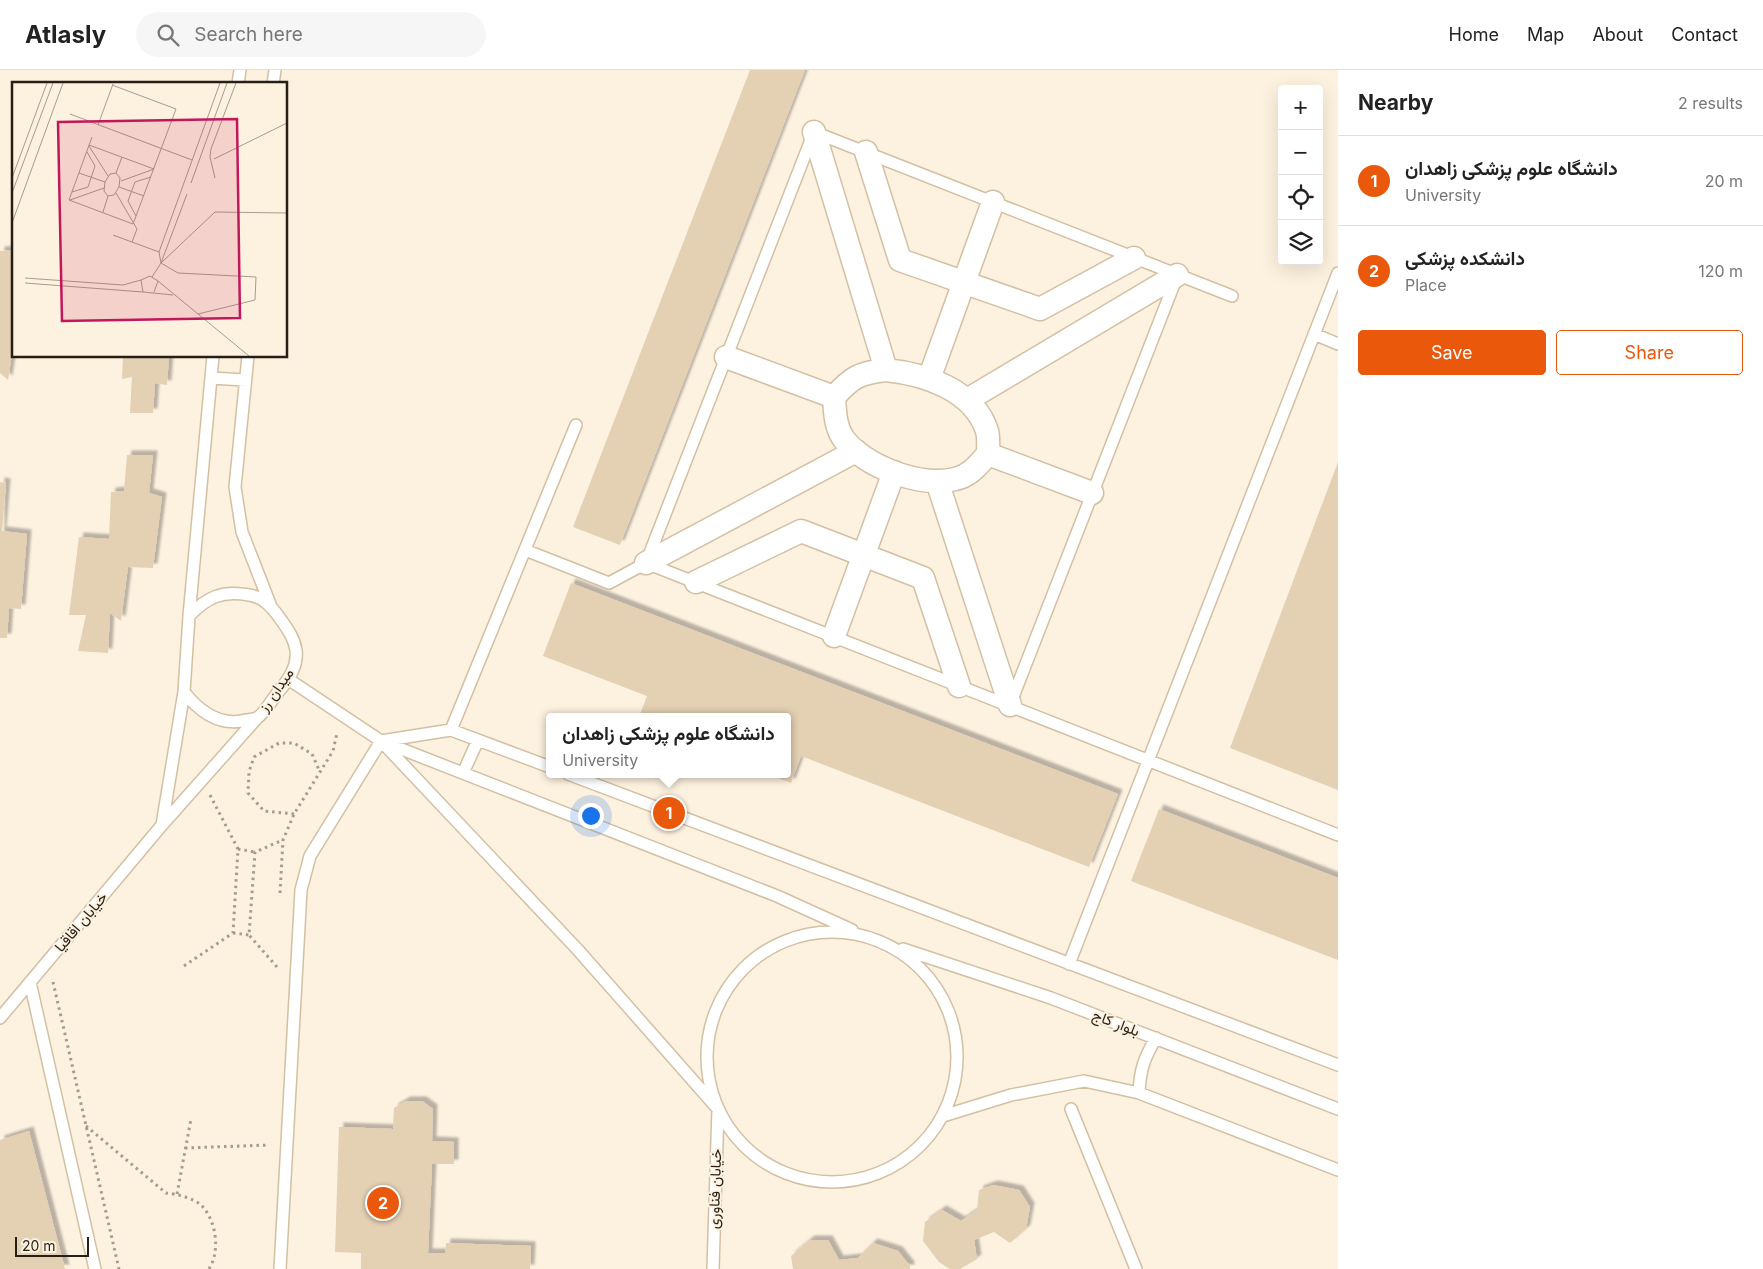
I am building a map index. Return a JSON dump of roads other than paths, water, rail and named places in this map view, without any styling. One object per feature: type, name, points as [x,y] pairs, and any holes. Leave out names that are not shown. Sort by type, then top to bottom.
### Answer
[{"type":"street","points":[[814,132],[886,370]]},
{"type":"street","points":[[866,152],[900,260],[1040,309],[1134,258]]},
{"type":"street","points":[[929,379],[993,202]]},
{"type":"street","points":[[967,400],[1177,275]]},
{"type":"street","points":[[726,357],[834,397]]},
{"type":"street","points":[[886,370],[929,379],[967,400],[980,414],[988,433],[988,454],[974,470],[956,479],[937,482],[920,479],[894,472],[869,461],[842,437],[835,418],[834,397],[848,381],[867,372],[886,370]]},
{"type":"street","points":[[646,563],[856,451]]},
{"type":"street","points":[[988,454],[1092,493]]},
{"type":"street","points":[[834,636],[894,472]]},
{"type":"street","points":[[937,482],[1010,705]]},
{"type":"street","points":[[696,582],[801,531],[924,578],[959,686]]},
{"type":"lane","points":[[525,550],[609,583],[646,563],[814,132],[1232,296]]},
{"type":"lane","points":[[1069,964],[1338,273]]},
{"type":"lane","points":[[1010,705],[1177,275]]},
{"type":"lane","points":[[1314,334],[1338,344]]},
{"type":"lane","points":[[162,825],[184,692],[188,616],[213,358]]},
{"type":"lane","name":"میدان رز","points":[[184,692],[194,705],[208,715],[224,720],[241,722],[257,718],[288,679],[295,664],[296,651],[294,645],[286,627],[270,604],[242,532],[235,487],[248,358]]},
{"type":"lane","points":[[211,378],[245,380]]},
{"type":"lane","points":[[451,730],[576,425]]},
{"type":"lane","points":[[646,563],[1338,835]]},
{"type":"lane","points":[[188,616],[201,603],[218,595],[236,592],[254,596],[270,604]]},
{"type":"lane","points":[[288,679],[380,741],[578,950],[718,1109],[734,1135],[756,1157],[783,1173],[813,1181],[843,1182],[874,1176],[902,1162],[925,1141],[943,1116],[953,1090],[958,1062],[956,1033],[947,1006],[933,982],[914,961],[891,945],[860,934],[777,896],[380,741]]},
{"type":"lane","name":"خیابان اقاقیا","points":[[0,1018],[162,825],[257,718]]},
{"type":"lane","points":[[280,1269],[302,890],[310,856],[380,741],[451,730],[546,766]]},
{"type":"lane","points":[[463,773],[478,740]]},
{"type":"lane","points":[[579,778],[1338,1065]]},
{"type":"lane","points":[[718,1109],[708,1075],[708,1040],[716,1007],[735,977],[760,953],[791,937],[825,930],[860,934]]},
{"type":"lane","name":"بلوار کاج","points":[[891,945],[1052,998],[1338,1109]]},
{"type":"lane","points":[[30,982],[96,1269]]},
{"type":"lane","points":[[1139,1093],[1140,1074],[1146,1055],[1156,1038]]},
{"type":"lane","points":[[943,1116],[1011,1095],[1084,1081],[1139,1093],[1338,1170]]},
{"type":"lane","name":"خیابان فناوری","points":[[712,1269],[718,1109]]},
{"type":"lane","points":[[1071,1109],[1136,1269]]},
{"type":"place","name":"دانشگاه علوم پزشکی زاهدان","points":[[669,813]]},
{"type":"place","name":"دانشکده پزشکی","points":[[383,1203]]}]
